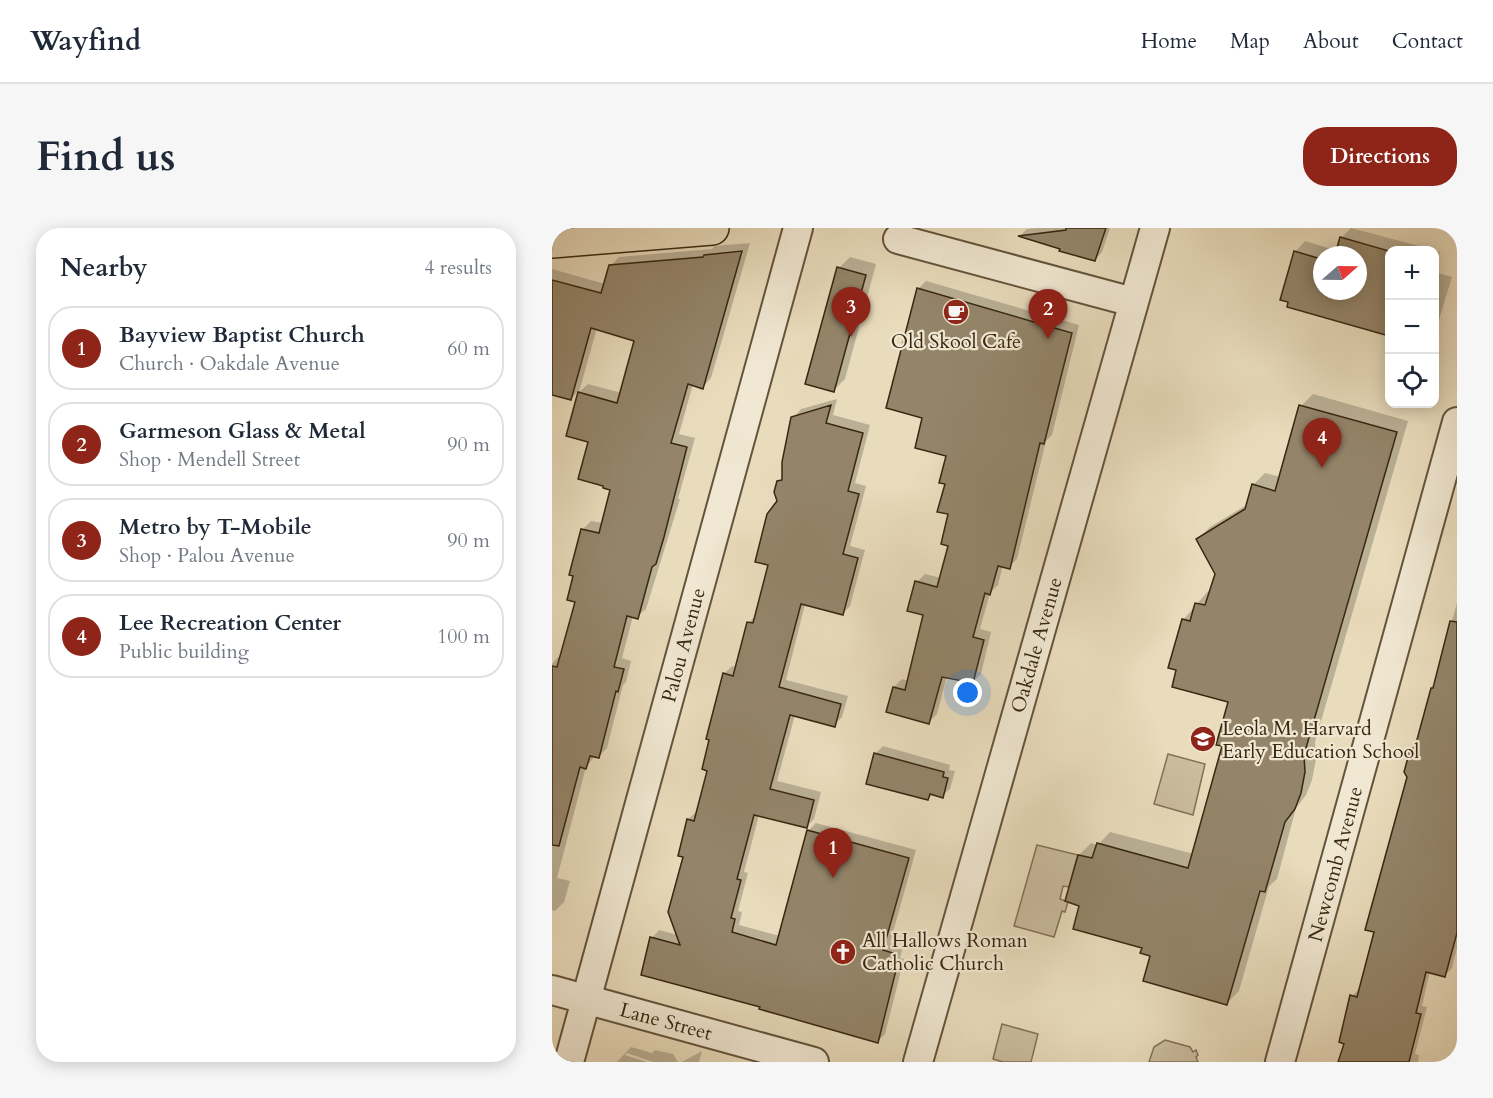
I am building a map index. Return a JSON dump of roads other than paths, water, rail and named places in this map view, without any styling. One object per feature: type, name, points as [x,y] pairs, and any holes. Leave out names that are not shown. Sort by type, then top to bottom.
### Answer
[{"type":"main road","points":[[552,241],[712,228]]},
{"type":"street","name":"Palou Avenue","points":[[569,1062],[798,228]]},
{"type":"street","name":"Oakdale Avenue","points":[[918,1062],[1155,228]]},
{"type":"street","points":[[898,239],[1133,302]]},
{"type":"street","name":"Newcomb Avenue","points":[[1280,1062],[1457,422]]},
{"type":"street","name":"Lane Street","points":[[552,990],[814,1062]]},
{"type":"place","name":"Old Skool Cafe","points":[[956,312]]},
{"type":"place","name":"Metro by T-Mobile","points":[[851,337]]},
{"type":"place","name":"Garmeson Glass & Metal","points":[[1048,339]]},
{"type":"place","name":"Lee Recreation Center","points":[[1322,468]]},
{"type":"place","name":"Leola M. Harvard Early Education School","points":[[1203,739]]},
{"type":"place","name":"Bayview Baptist Church","points":[[833,878]]},
{"type":"place","name":"All Hallows Roman Catholic Church","points":[[843,952]]}]
